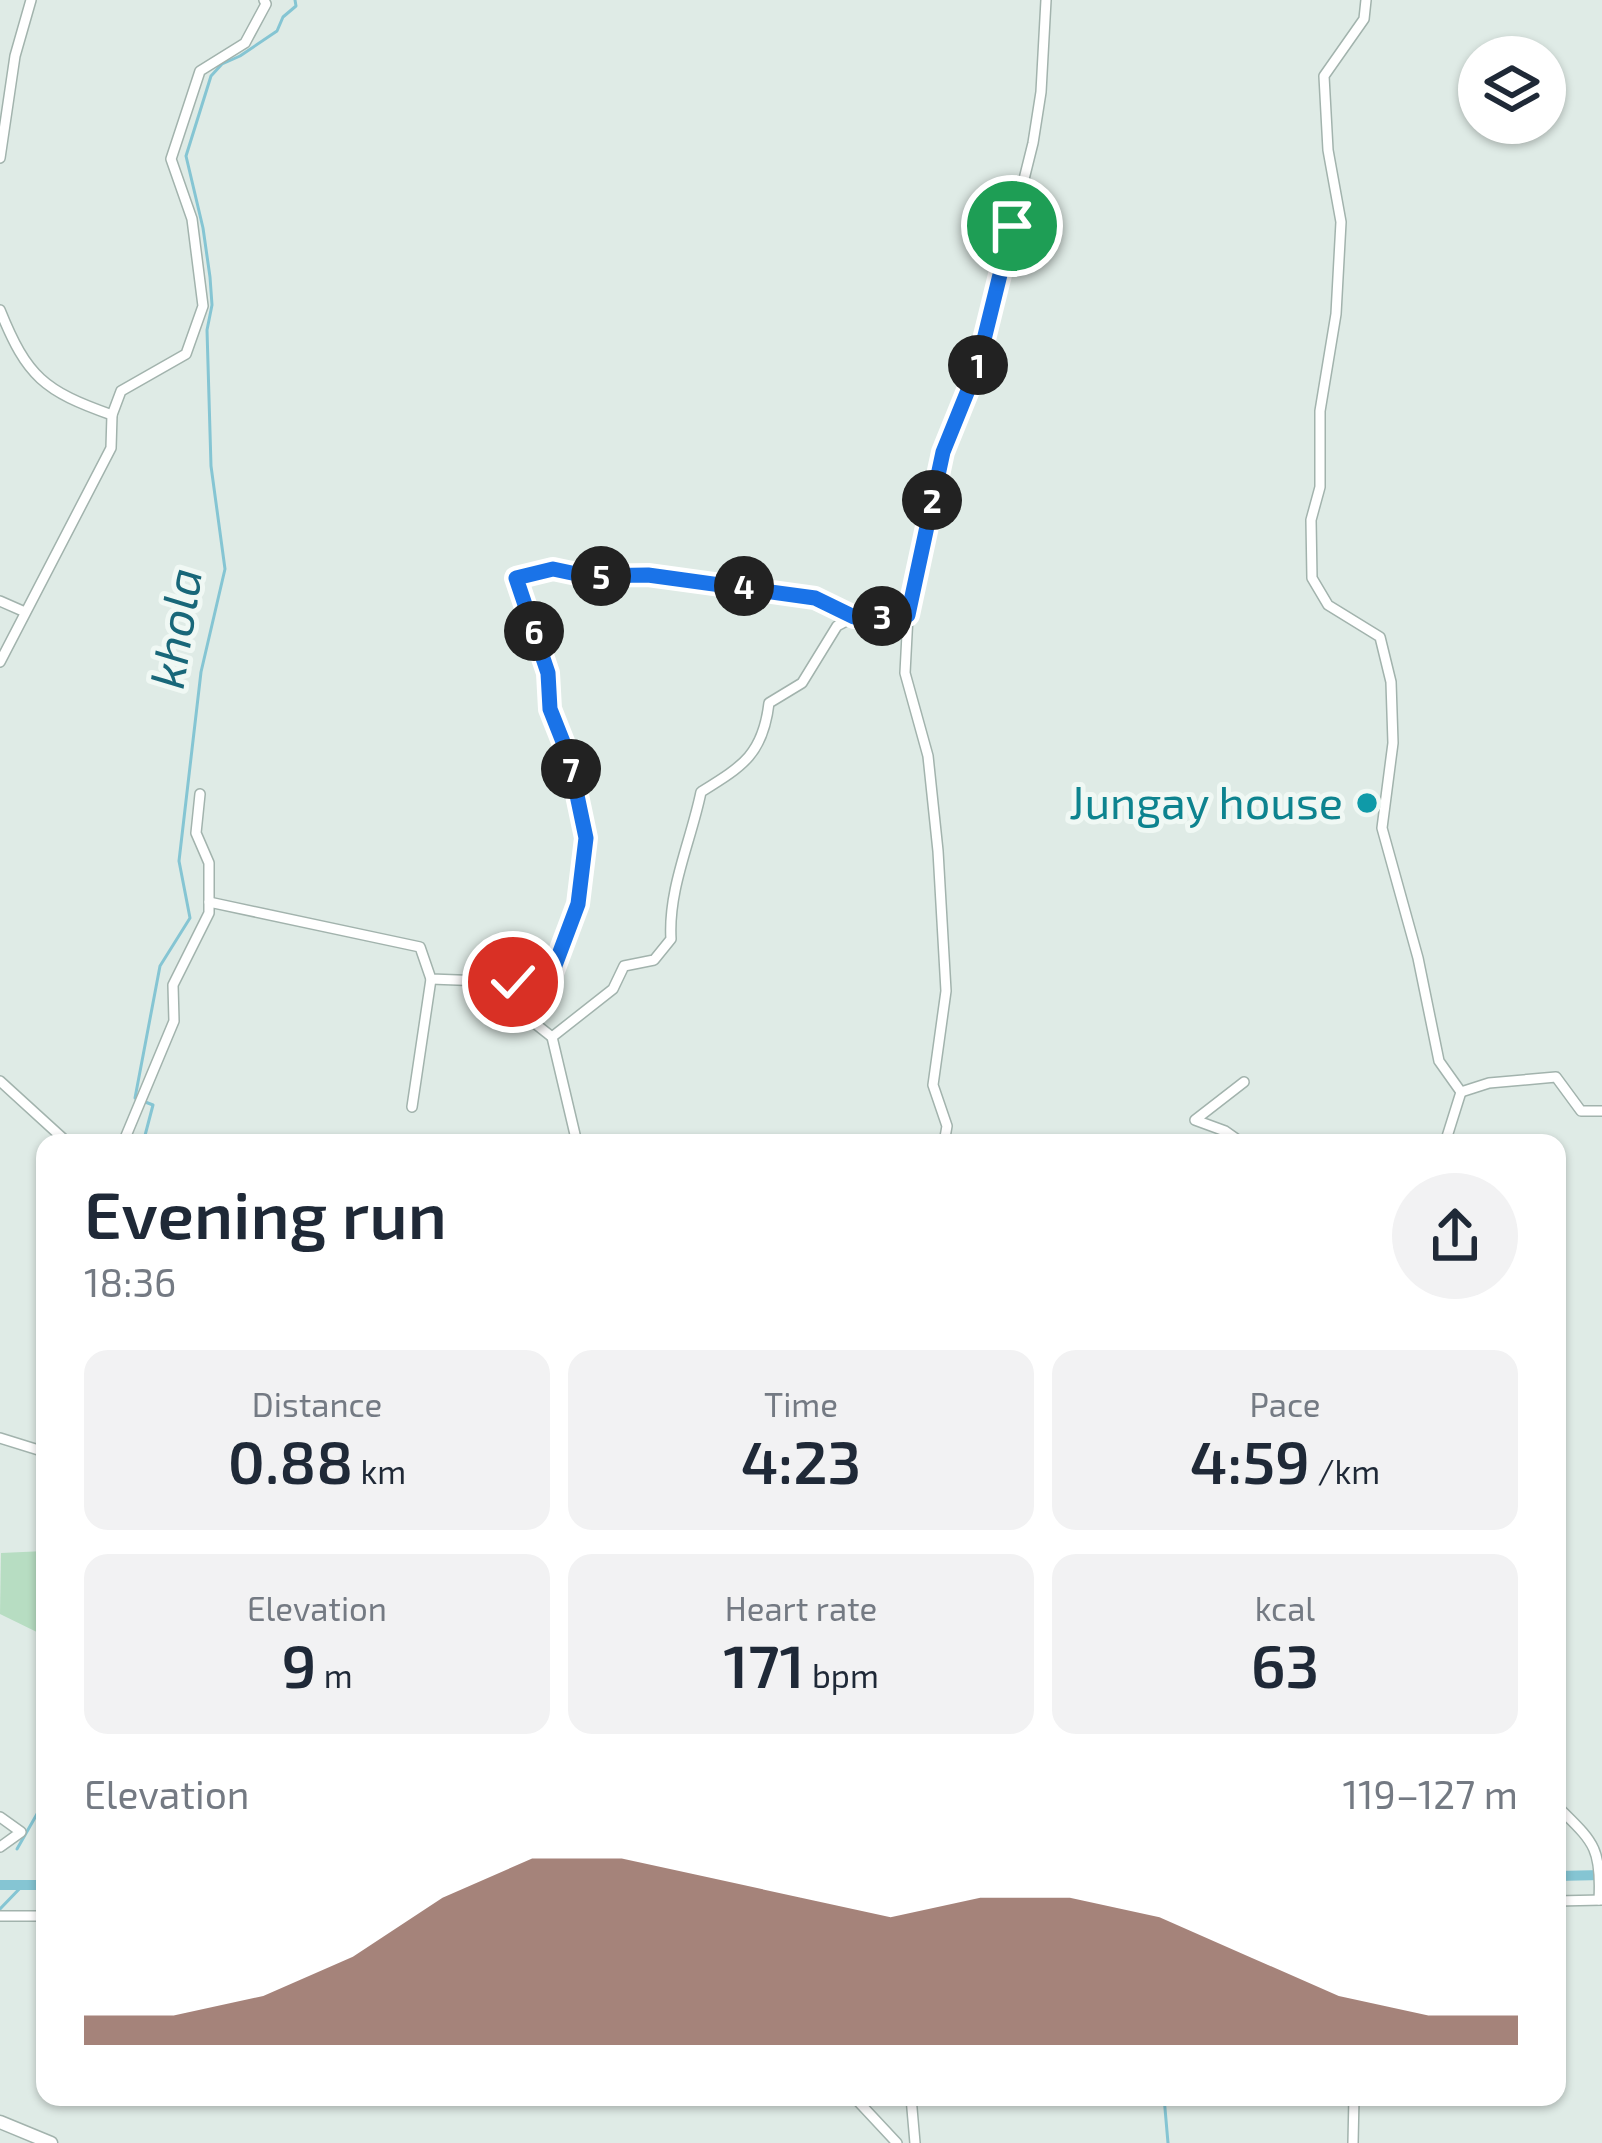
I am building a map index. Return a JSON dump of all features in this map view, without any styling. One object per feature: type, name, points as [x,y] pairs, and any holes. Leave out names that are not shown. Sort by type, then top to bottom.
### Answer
[{"type":"street","points":[[0,158],[14,56],[31,0]]},
{"type":"street","points":[[0,662],[111,448],[112,415],[122,391],[186,354],[203,307],[192,219],[170,159],[200,71],[245,43],[264,0]]},
{"type":"street","points":[[946,1134],[933,1085],[946,991],[938,851],[928,756],[905,673],[908,615],[943,452],[982,350],[1033,143],[1046,0]]},
{"type":"street","points":[[1366,0],[1364,19],[1324,76],[1328,150],[1341,221],[1336,314],[1320,411],[1320,487],[1311,520],[1312,578],[1328,605],[1380,637],[1390,682],[1393,743],[1382,828],[1418,958],[1439,1061],[1461,1092]]},
{"type":"street","points":[[0,310],[19,358],[64,399],[112,415]]},
{"type":"street","points":[[430,979],[513,982],[551,976],[578,904],[586,838],[569,757],[550,709],[548,673],[516,578],[553,569],[586,576],[648,575],[726,583],[815,598],[854,617]]},
{"type":"street","points":[[0,601],[25,612]]},
{"type":"street","points":[[552,1037],[595,1007],[613,989],[624,966],[654,959],[671,939],[669,904],[684,865],[701,792],[741,767],[762,741],[769,703],[802,683],[837,626],[854,617],[908,615]]},
{"type":"street","points":[[127,1134],[174,1021],[173,985],[209,913],[209,863],[196,833],[200,794]]},
{"type":"street","points":[[209,902],[420,947],[430,979],[412,1107]]},
{"type":"street","points":[[513,982],[523,1015],[552,1037],[575,1134]]},
{"type":"street","points":[[1461,1092],[1489,1083],[1556,1077],[1581,1111],[1602,1112]]},
{"type":"street","points":[[0,1081],[58,1134]]},
{"type":"street","points":[[1224,1134],[1195,1120],[1244,1082]]},
{"type":"street","points":[[1448,1134],[1461,1092]]},
{"type":"street","points":[[0,1438],[36,1449]]},
{"type":"street","points":[[1566,1815],[1596,1843],[1601,1867],[1601,1897],[1566,1899]]},
{"type":"street","points":[[0,1817],[21,1832],[0,1847]]},
{"type":"street","points":[[29,1834],[36,1835]]},
{"type":"street","points":[[0,1916],[36,1916]]},
{"type":"street","points":[[862,2106],[897,2143]]},
{"type":"street","points":[[912,2106],[915,2143]]},
{"type":"street","points":[[1353,2143],[1354,2106]]},
{"type":"street","points":[[0,2122],[51,2143]]},
{"type":"green space","points":[[36,1551],[36,1632],[0,1614],[1,1553]]},
{"type":"waterway","name":"khola","points":[[145,1134],[153,1105],[135,1098],[160,966],[190,918],[179,861],[201,672],[225,569],[211,466],[210,277],[186,156],[211,76],[222,64],[277,31],[283,17],[296,6],[295,0]]},
{"type":"waterway","name":"khola","points":[[17,1849],[36,1816]]},
{"type":"waterway","points":[[1566,1876],[1602,1875]]},
{"type":"waterway","name":"khola","points":[[0,1909],[25,1883]]},
{"type":"waterway","name":"khola","points":[[0,1885],[36,1885]]},
{"type":"waterway","points":[[1165,2106],[1168,2143]]},
{"type":"place","name":"Jungay house","points":[[1367,803]]},
{"type":"route","points":[[513,982],[551,976],[578,904],[586,838],[569,757],[550,709],[548,673],[516,578],[553,569],[586,576],[648,575],[815,598],[854,617],[908,615],[943,452],[977,368],[1012,226]]}]
